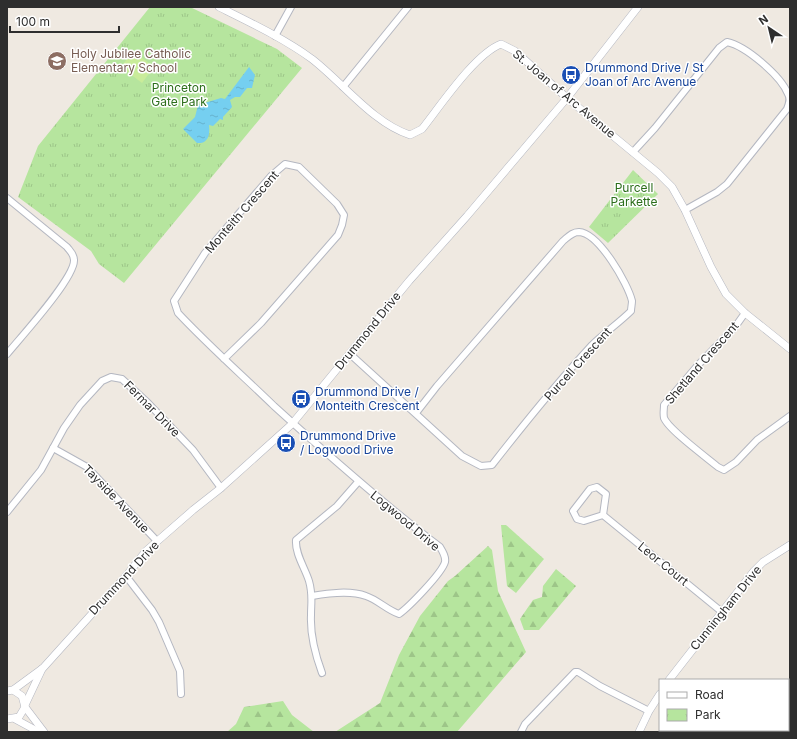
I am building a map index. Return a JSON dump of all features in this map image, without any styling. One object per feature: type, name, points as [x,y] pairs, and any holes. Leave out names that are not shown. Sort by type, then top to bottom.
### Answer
[{"type":"street","name":"St. Joan of Arc Avenue","points":[[219,7],[275,36],[312,59],[397,131],[410,135],[422,129],[475,64],[492,47],[501,44],[515,51],[567,98],[633,152],[672,188],[685,210],[719,283],[726,294],[745,312],[790,349]]},
{"type":"street","points":[[275,36],[291,7]]},
{"type":"street","points":[[344,87],[408,7]]},
{"type":"street","name":"Drummond Drive","points":[[9,690],[43,668],[126,576],[146,551],[221,488],[292,424],[410,281],[567,98],[638,7]]},
{"type":"street","points":[[633,152],[655,128],[719,48],[727,42],[746,50],[766,66],[789,94],[790,101],[787,109],[727,184],[717,192],[685,210]]},
{"type":"street","name":"Monteith Crescent","points":[[224,359],[261,323],[338,235],[342,225],[344,216],[337,204],[299,167],[285,164],[271,176],[205,254],[174,301],[178,314],[224,359],[292,424]]},
{"type":"street","points":[[7,198],[67,247],[73,254],[74,260],[73,268],[62,285],[7,354]]},
{"type":"street","name":"Purcell Crescent","points":[[350,354],[462,456],[481,466],[492,465],[536,410],[591,347],[612,326],[631,311],[632,302],[623,282],[605,250],[588,236],[578,232],[572,234],[563,241],[416,413]]},
{"type":"street","name":"Shetland Crescent","points":[[745,312],[735,327],[698,365],[664,405],[663,413],[665,419],[677,432],[718,467],[724,470],[736,462],[756,440],[790,416]]},
{"type":"street","name":"Fermar Drive","points":[[7,512],[41,470],[64,428],[80,405],[102,381],[111,377],[122,379],[148,403],[193,450],[221,488]]},
{"type":"street","name":"Logwood Drive","points":[[292,424],[358,482],[440,547],[445,561],[442,568],[414,601],[399,614],[391,612],[366,596],[339,593],[312,596]]},
{"type":"street","name":"Tayside Avenue","points":[[53,448],[87,467],[157,541]]},
{"type":"street","points":[[322,673],[312,645],[310,615],[312,596],[295,547],[296,540],[337,506],[358,482]]},
{"type":"street","points":[[597,487],[606,494],[603,515],[584,521],[577,519],[573,511],[590,489],[597,487]]},
{"type":"street","name":"Leor Court","points":[[603,515],[722,612]]},
{"type":"street","name":"Cunningham Drive","points":[[670,679],[754,571],[763,562],[790,546]]},
{"type":"street","points":[[126,576],[152,610],[159,622],[180,671],[181,694]]},
{"type":"street","name":"Drummond Drive","points":[[9,719],[22,714],[43,668]]},
{"type":"street","points":[[521,732],[525,724],[575,672],[578,672],[600,686],[649,711]]},
{"type":"street","points":[[9,690],[22,696],[25,706],[44,732]]},
{"type":"street","points":[[639,732],[649,711],[659,696]]},
{"type":"street","points":[[9,719],[39,732]]},
{"type":"green space","name":"Princeton Gate Park","points":[[150,7],[190,7],[277,49],[302,68],[124,283],[99,264],[91,251],[18,197],[38,146]]},
{"type":"green space","points":[[133,51],[154,67],[142,83],[121,67]]},
{"type":"green space","name":"Purcell Parkette","points":[[633,170],[658,194],[608,243],[589,227]]},
{"type":"green space","points":[[501,525],[506,525],[544,559],[516,593],[507,586]]},
{"type":"green space","points":[[488,546],[492,550],[498,591],[526,652],[457,732],[335,732],[380,703],[399,655],[420,616],[448,581]]},
{"type":"green space","points":[[556,569],[576,586],[539,630],[524,630],[520,619],[533,600],[542,597],[543,586]]},
{"type":"green space","points":[[283,701],[292,715],[314,732],[227,732],[236,724],[244,707]]},
{"type":"water","points":[[249,67],[255,75],[252,88],[247,88],[240,97],[235,97],[230,100],[232,107],[223,117],[223,120],[220,119],[213,126],[209,125],[208,138],[204,142],[197,143],[183,129],[195,117],[198,105],[221,98],[225,99]]},
{"type":"place","name":"Holy Jubilee Catholic Elementary School","points":[[57,61]]},
{"type":"place","name":"Drummond Drive / St Joan of Arc Avenue","points":[[571,75]]},
{"type":"place","name":"Drummond Drive / Monteith Crescent","points":[[301,399]]},
{"type":"place","name":"Drummond Drive / Logwood Drive","points":[[286,443]]}]
